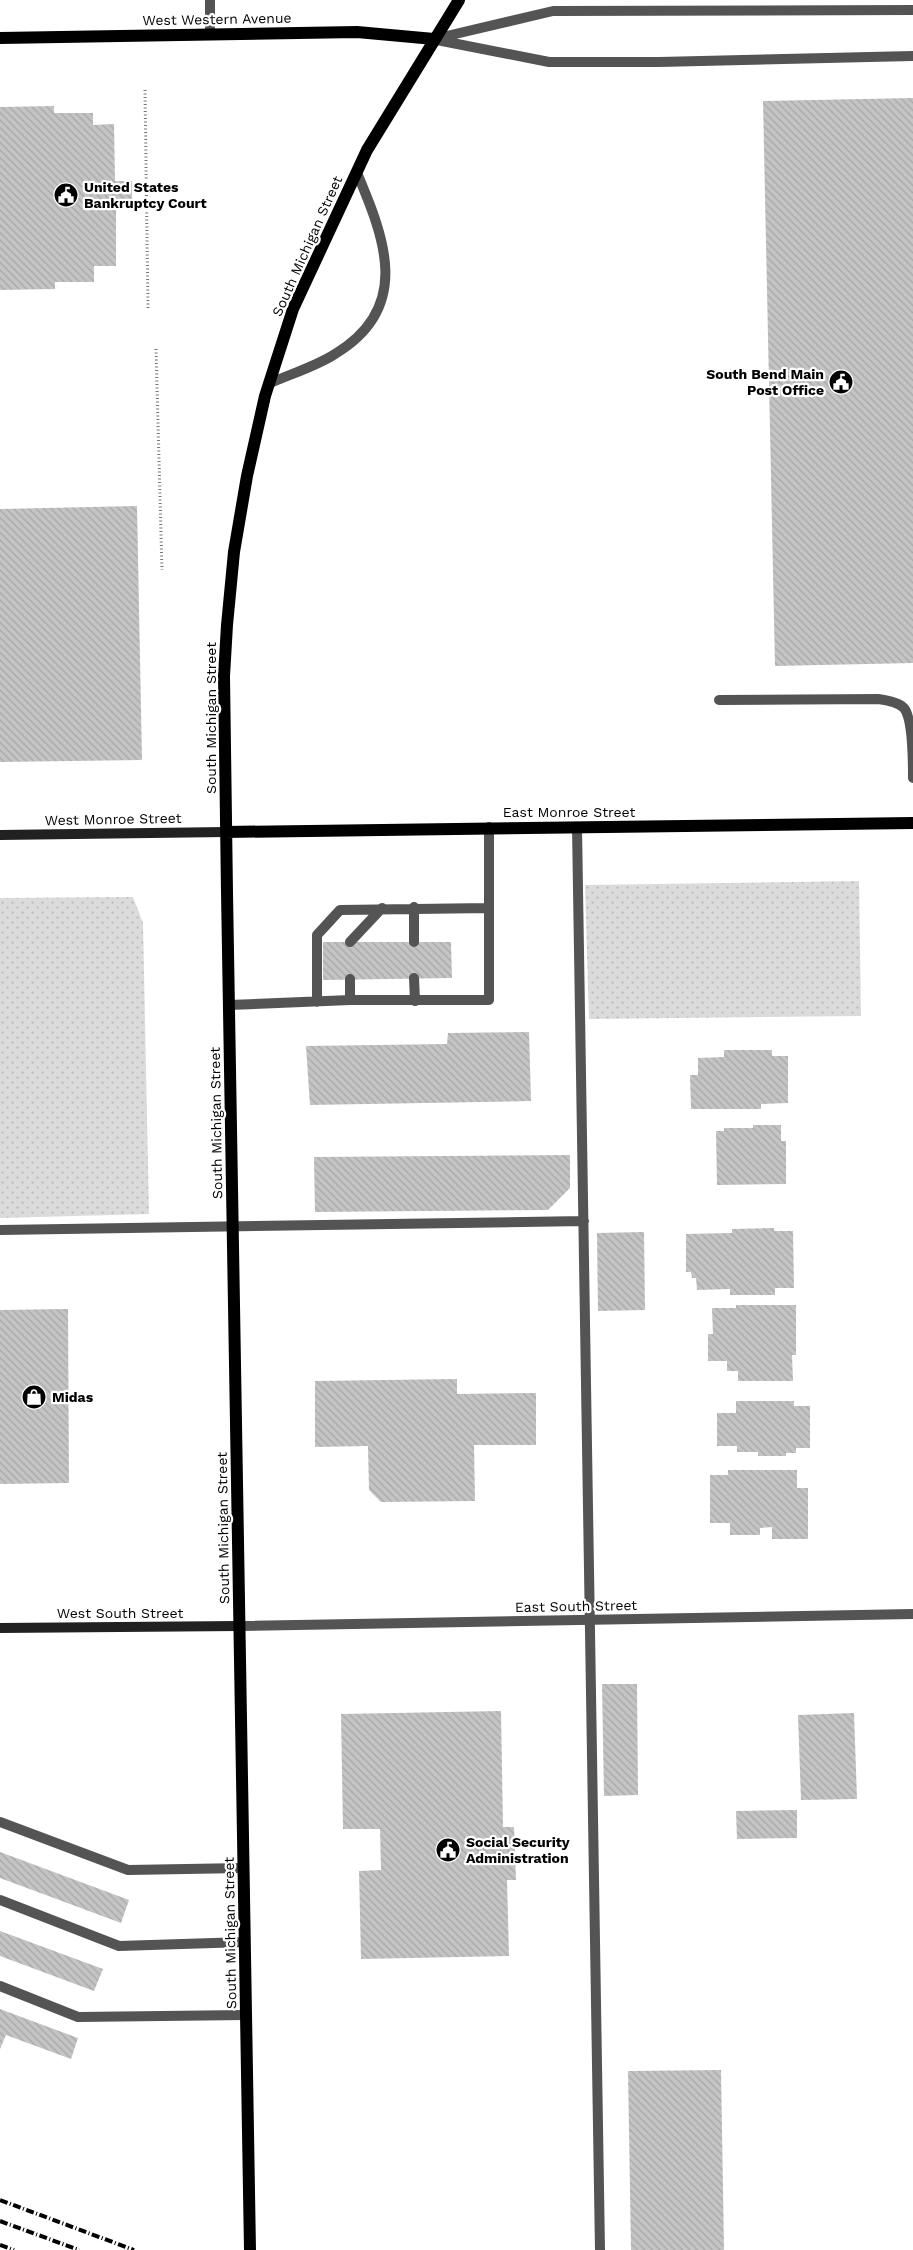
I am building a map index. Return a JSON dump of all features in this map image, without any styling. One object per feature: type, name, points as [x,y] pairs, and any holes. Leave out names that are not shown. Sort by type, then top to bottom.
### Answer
[{"type":"main road","name":"South Michigan Street","points":[[250,2250],[226,832],[224,676],[227,625],[234,552],[247,476],[268,384],[293,309],[367,150],[459,0]]},
{"type":"main road","name":"West Western Avenue","points":[[0,38],[357,32],[434,39]]},
{"type":"main road","name":"East Monroe Street","points":[[226,832],[489,827],[913,823]]},
{"type":"street","points":[[210,0],[210,34]]},
{"type":"street","points":[[434,39],[553,11],[913,10]]},
{"type":"street","points":[[434,39],[549,62],[659,62],[913,56]]},
{"type":"street","points":[[268,384],[335,354],[361,334],[379,309],[385,287],[385,255],[376,220],[357,173]]},
{"type":"street","points":[[719,700],[878,698],[891,702],[905,708],[911,722],[913,778]]},
{"type":"street","points":[[229,1005],[350,1000],[489,1000],[489,827]]},
{"type":"street","points":[[578,827],[600,2250]]},
{"type":"street","name":"West Monroe Street","points":[[0,835],[226,832]]},
{"type":"street","points":[[316,1002],[316,936],[340,910],[414,907],[489,908]]},
{"type":"street","points":[[414,907],[414,942]]},
{"type":"street","points":[[350,942],[382,908]]},
{"type":"street","points":[[414,978],[415,1001]]},
{"type":"street","points":[[350,979],[350,1000]]},
{"type":"street","points":[[0,1230],[584,1221]]},
{"type":"street","name":"East South Street","points":[[239,1626],[913,1614]]},
{"type":"street","name":"West South Street","points":[[0,1628],[239,1626]]},
{"type":"street","points":[[0,1822],[128,1870],[244,1868]]},
{"type":"street","points":[[0,1900],[120,1946],[245,1942]]},
{"type":"street","points":[[0,1986],[78,2017],[246,2015]]},
{"type":"path","points":[[145,90],[148,309]]},
{"type":"path","points":[[156,349],[162,570]]},
{"type":"shaded area","points":[[859,881],[861,1016],[589,1019],[585,885]]},
{"type":"shaded area","points":[[133,897],[143,923],[149,1214],[0,1218],[0,898]]},
{"type":"building","name":"South Bend Main Post Office","points":[[913,98],[913,663],[775,666],[763,101]]},
{"type":"building","name":"United States Bankruptcy Court","points":[[54,106],[54,113],[93,113],[93,125],[114,124],[115,181],[132,181],[132,209],[116,209],[116,266],[94,266],[94,282],[55,282],[55,289],[0,290],[0,107]]},
{"type":"building","points":[[137,506],[142,760],[0,762],[0,509]]},
{"type":"building","points":[[323,942],[451,942],[452,978],[323,980]]},
{"type":"building","points":[[529,1032],[531,1101],[310,1105],[306,1046],[447,1044],[448,1033]]},
{"type":"building","points":[[724,1050],[772,1050],[772,1056],[788,1056],[788,1103],[761,1104],[761,1109],[691,1109],[690,1075],[698,1075],[698,1058],[724,1057]]},
{"type":"building","points":[[753,1125],[781,1125],[781,1141],[786,1141],[786,1184],[717,1185],[716,1131],[724,1131],[724,1128],[753,1128]]},
{"type":"building","points":[[570,1155],[570,1188],[548,1210],[315,1212],[314,1157]]},
{"type":"building","points":[[774,1228],[774,1231],[793,1231],[794,1288],[775,1288],[775,1295],[730,1295],[730,1289],[697,1290],[696,1278],[692,1278],[691,1272],[686,1272],[686,1234],[732,1233],[732,1229]]},
{"type":"building","points":[[644,1232],[645,1310],[598,1311],[597,1233]]},
{"type":"building","points":[[736,1305],[796,1305],[796,1355],[792,1355],[793,1381],[738,1381],[738,1371],[727,1371],[727,1361],[708,1361],[708,1334],[713,1334],[712,1308],[736,1308]]},
{"type":"building","name":"Midas","points":[[68,1309],[69,1483],[0,1484],[0,1310]]},
{"type":"building","points":[[457,1379],[457,1394],[536,1393],[536,1445],[474,1445],[475,1501],[381,1502],[369,1490],[368,1446],[315,1447],[315,1381]]},
{"type":"building","points":[[736,1401],[794,1401],[794,1406],[810,1406],[810,1448],[796,1448],[796,1453],[786,1453],[786,1456],[758,1456],[758,1452],[737,1452],[737,1446],[717,1446],[717,1413],[736,1413]]},
{"type":"building","points":[[728,1470],[797,1470],[797,1488],[808,1488],[808,1539],[772,1539],[772,1527],[760,1528],[760,1535],[730,1535],[730,1523],[710,1523],[710,1475],[728,1475]]},
{"type":"building","points":[[602,1684],[637,1684],[638,1795],[604,1796]]},
{"type":"building","name":"Social Security Administration","points":[[501,1711],[503,1827],[514,1827],[516,1880],[507,1880],[509,1956],[361,1959],[359,1871],[381,1870],[380,1829],[343,1829],[341,1714]]},
{"type":"building","points":[[854,1713],[857,1799],[801,1800],[798,1715]]},
{"type":"building","points":[[797,1810],[797,1838],[737,1839],[736,1811]]},
{"type":"building","points":[[0,1852],[129,1900],[121,1923],[0,1878]]},
{"type":"building","points":[[0,1931],[103,1969],[94,1991],[0,1956]]},
{"type":"building","points":[[0,2009],[78,2038],[71,2059],[6,2035],[0,2049]]},
{"type":"building","points":[[721,2070],[724,2250],[631,2250],[628,2071]]},
{"type":"railway","points":[[0,2200],[134,2250]]},
{"type":"railway","points":[[0,2221],[79,2250]]},
{"type":"railway","points":[[0,2245],[14,2250]]},
{"type":"place","name":"United States Bankruptcy Court","points":[[66,195]]},
{"type":"place","name":"South Bend Main Post Office","points":[[841,382]]},
{"type":"place","name":"Midas","points":[[34,1397]]},
{"type":"place","name":"Social Security Administration","points":[[448,1850]]}]
